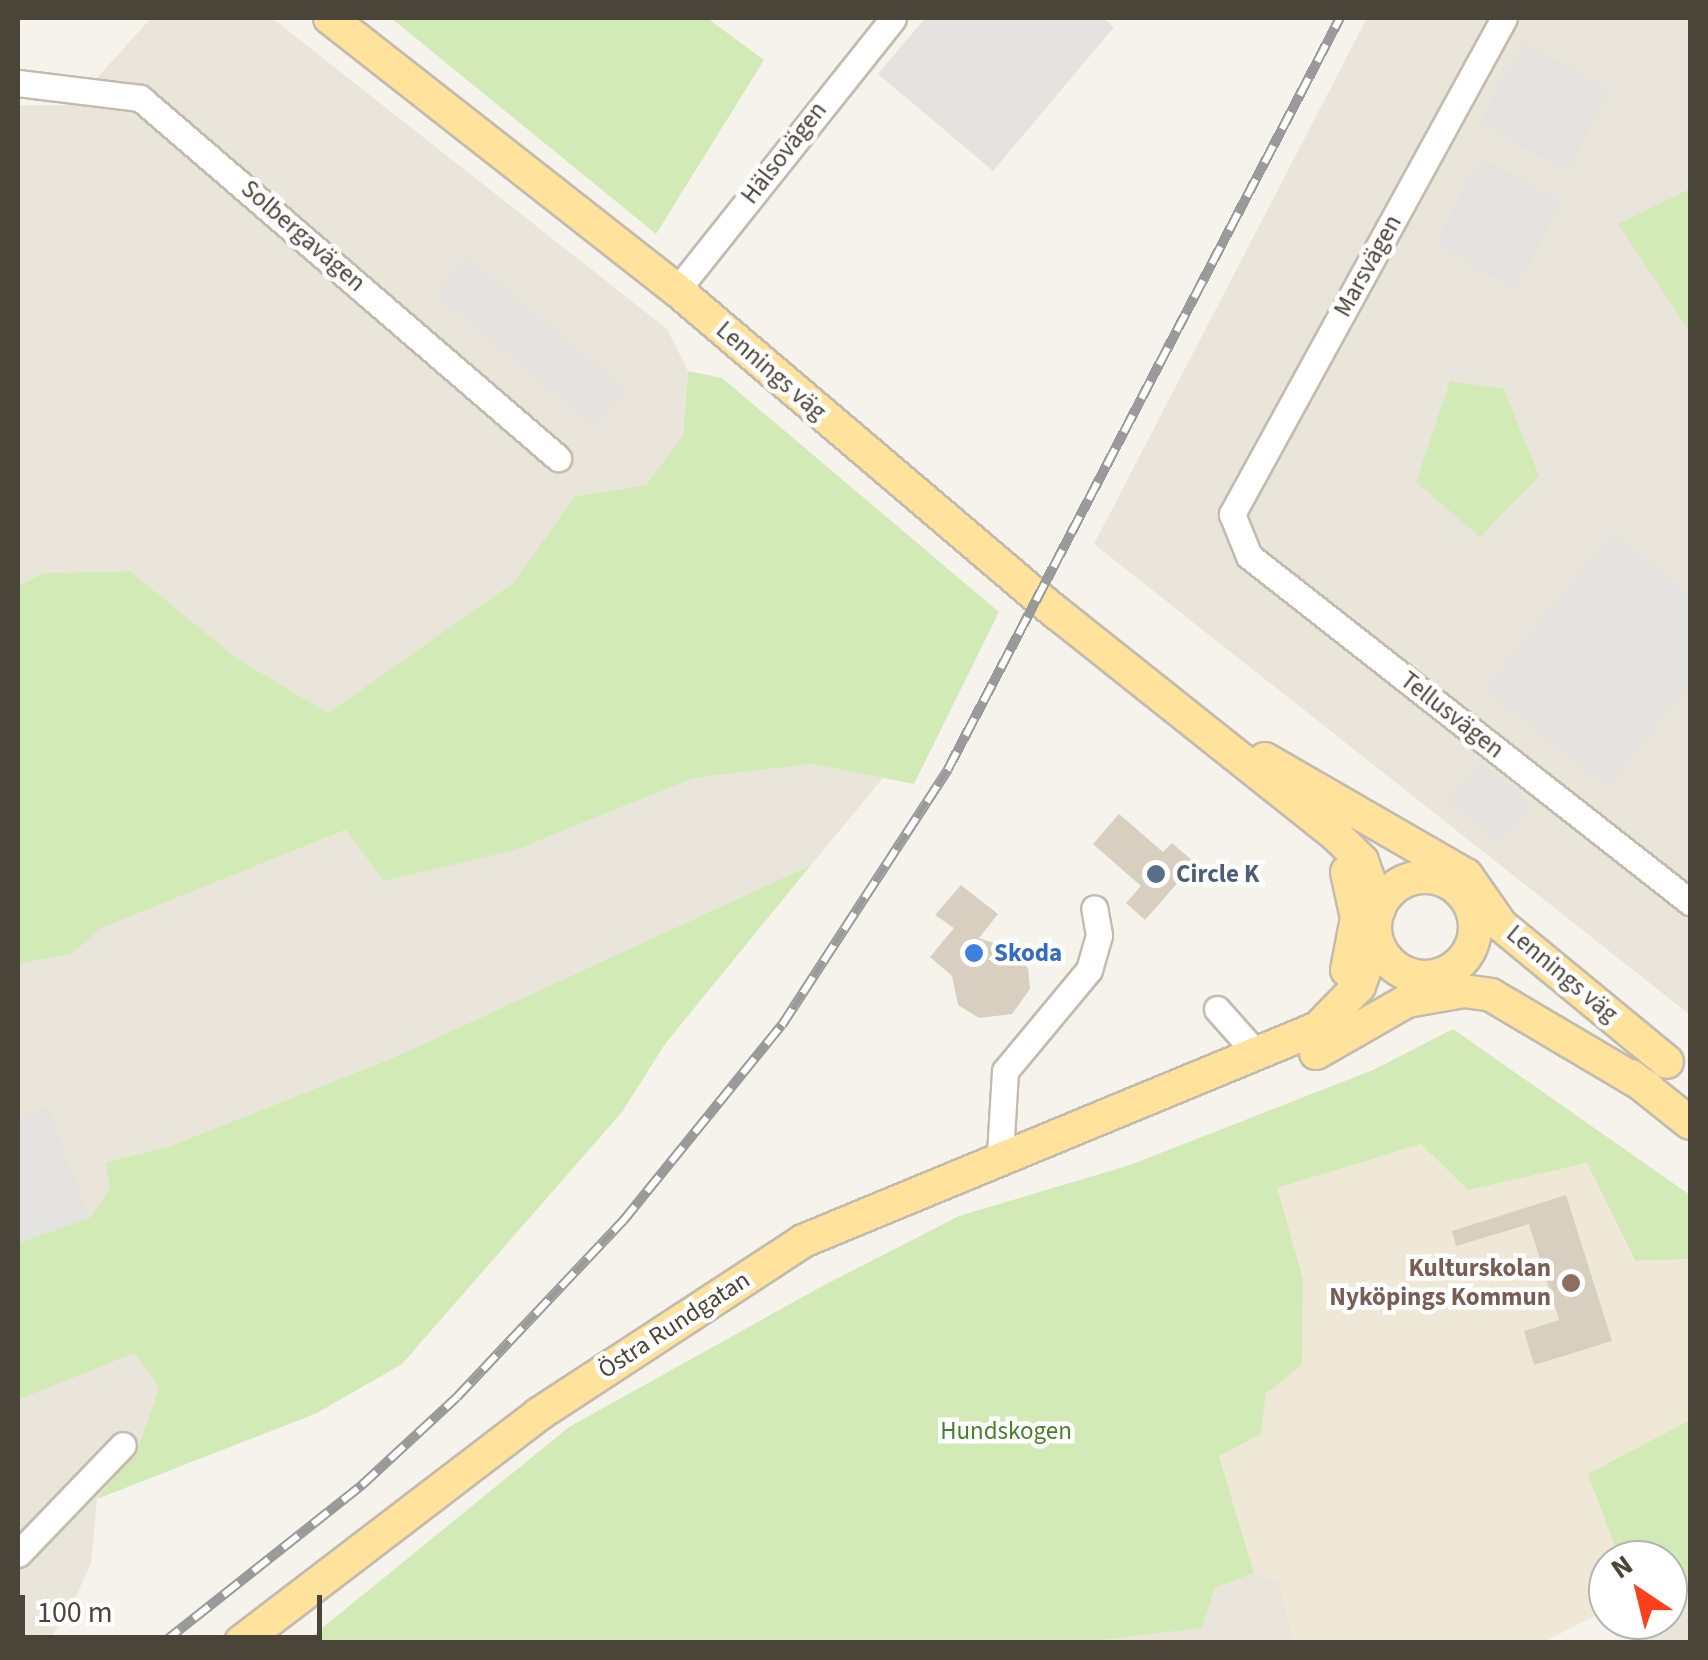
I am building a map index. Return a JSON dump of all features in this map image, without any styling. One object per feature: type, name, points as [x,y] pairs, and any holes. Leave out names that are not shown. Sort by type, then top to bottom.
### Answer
[{"type":"main road","name":"Lennings väg","points":[[330,18],[678,290],[1362,861],[1378,924]]},
{"type":"main road","name":"Lennings väg","points":[[1207,731],[1437,879]]},
{"type":"main road","name":"Lennings väg","points":[[1207,731],[1466,875],[1501,925],[1668,1076],[1690,1122]]},
{"type":"main road","points":[[1207,731],[1328,846],[1354,890],[1358,918],[1345,976],[1300,1025],[1256,1052]]},
{"type":"main road","points":[[1437,879],[1464,896],[1475,927],[1438,973],[1399,970],[1378,924],[1407,880],[1437,879]]},
{"type":"main road","name":"Östra Rundgatan","points":[[241,1642],[674,1322],[804,1242],[1000,1155],[1159,1099],[1256,1052],[1318,1028],[1359,986],[1378,924]]},
{"type":"main road","name":"Lennings väg","points":[[1475,927],[1668,1076]]},
{"type":"main road","name":"Lennings väg","points":[[1438,973],[1502,980],[1668,1076]]},
{"type":"main road","name":"Östra Rundgatan","points":[[1159,1099],[1231,1087],[1316,1053],[1394,986],[1438,973]]},
{"type":"main road","points":[[1316,1053],[1407,1001],[1464,990],[1491,994],[1668,1076]]},
{"type":"street","name":"Hälsovägen","points":[[678,290],[893,18]]},
{"type":"street","name":"Marsvägen","points":[[1232,514],[1504,18]]},
{"type":"street","name":"Solbergavägen","points":[[18,83],[140,98],[558,458]]},
{"type":"street","name":"Tellusvägen","points":[[1232,514],[1249,556],[1690,902]]},
{"type":"street","points":[[1000,1155],[1005,1071],[1089,970],[1099,935],[1094,908]]},
{"type":"street","points":[[1217,1009],[1256,1052]]},
{"type":"street","points":[[18,1554],[124,1445]]},
{"type":"shaded area","points":[[151,18],[272,18],[667,329],[688,371],[683,435],[646,485],[575,496],[513,583],[328,713],[238,659],[130,571],[44,573],[18,586],[18,105],[73,105]]},
{"type":"shaded area","points":[[925,18],[1103,18],[1114,27],[993,171],[878,74]]},
{"type":"shaded area","points":[[1367,18],[1690,18],[1690,1015],[1094,544]]},
{"type":"shaded area","points":[[1524,42],[1611,91],[1567,171],[1480,123]]},
{"type":"shaded area","points":[[1481,158],[1563,202],[1515,290],[1435,243]]},
{"type":"shaded area","points":[[466,256],[626,389],[595,427],[435,294]]},
{"type":"shaded area","points":[[1613,532],[1690,596],[1690,685],[1607,787],[1485,689]]},
{"type":"shaded area","points":[[1480,761],[1532,804],[1500,843],[1448,801]]},
{"type":"shaded area","points":[[813,764],[883,778],[811,865],[395,1057],[168,1147],[106,1162],[111,1189],[89,1218],[18,1243],[18,964],[72,954],[100,928],[347,830],[518,849],[694,778]]},
{"type":"shaded area","points":[[48,1107],[89,1218],[18,1243],[18,1117]]},
{"type":"shaded area","points":[[1421,1144],[1550,1170],[1587,1163],[1634,1261],[1690,1259],[1690,1420],[1589,1474],[1613,1540],[1588,1540],[1588,1619],[1544,1642],[1295,1642],[1279,1582],[1254,1573],[1219,1456],[1261,1434],[1266,1393],[1303,1279],[1276,1188]]},
{"type":"shaded area","points":[[133,1352],[159,1388],[139,1445],[97,1499],[91,1564],[67,1615],[47,1642],[18,1642],[18,1400]]},
{"type":"shaded area","points":[[1254,1573],[1279,1582],[1295,1642],[1086,1642],[1202,1628],[1215,1588]]},
{"type":"shaded area","points":[[1688,1589],[1690,1642],[1644,1642],[1688,1640]]},
{"type":"green space","points":[[391,18],[707,18],[764,60],[656,234]]},
{"type":"green space","points":[[1690,189],[1690,332],[1618,224]]},
{"type":"green space","points":[[688,371],[722,378],[999,612],[914,784],[812,764],[694,778],[518,849],[384,881],[346,830],[101,928],[72,954],[18,964],[18,586],[44,573],[130,571],[238,659],[328,713],[513,583],[575,496],[646,485],[683,435]]},
{"type":"green space","points":[[1450,381],[1504,389],[1539,476],[1480,537],[1416,482]]},
{"type":"green space","points":[[811,865],[665,1044],[622,1112],[402,1364],[317,1413],[97,1499],[139,1445],[159,1388],[134,1353],[18,1400],[18,1243],[89,1218],[110,1189],[106,1162],[168,1147],[395,1057]]},
{"type":"green space","name":"Hundskogen","points":[[1453,1029],[1690,1195],[1690,1259],[1635,1261],[1587,1163],[1468,1190],[1421,1144],[1277,1188],[1303,1279],[1302,1365],[1266,1393],[1261,1434],[1219,1456],[1254,1573],[1215,1588],[1202,1628],[1086,1642],[305,1642],[569,1427],[815,1290],[959,1216],[1130,1165],[1373,1070]]},
{"type":"green space","points":[[1690,1420],[1690,1588],[1688,1540],[1613,1540],[1588,1474]]},
{"type":"building","name":"Circle K","points":[[1119,814],[1163,852],[1172,843],[1195,863],[1145,920],[1126,903],[1141,886],[1093,844]]},
{"type":"building","name":"Skoda","points":[[961,885],[998,914],[979,938],[1011,949],[1028,968],[1030,989],[1012,1014],[979,1018],[958,1005],[952,976],[930,957],[954,928],[935,915]]},
{"type":"building","name":"Kulturskolan Nyköpings Kommun","points":[[1566,1195],[1612,1341],[1534,1365],[1524,1331],[1559,1320],[1529,1224],[1456,1246],[1452,1231]]},
{"type":"railway","points":[[164,1642],[362,1485],[457,1397],[623,1221],[782,1025],[948,769],[1340,18]]},
{"type":"place","name":"Circle K","points":[[1156,874]]},
{"type":"place","name":"Skoda","points":[[974,953]]},
{"type":"place","name":"Kulturskolan Nyköpings Kommun","points":[[1571,1283]]}]
